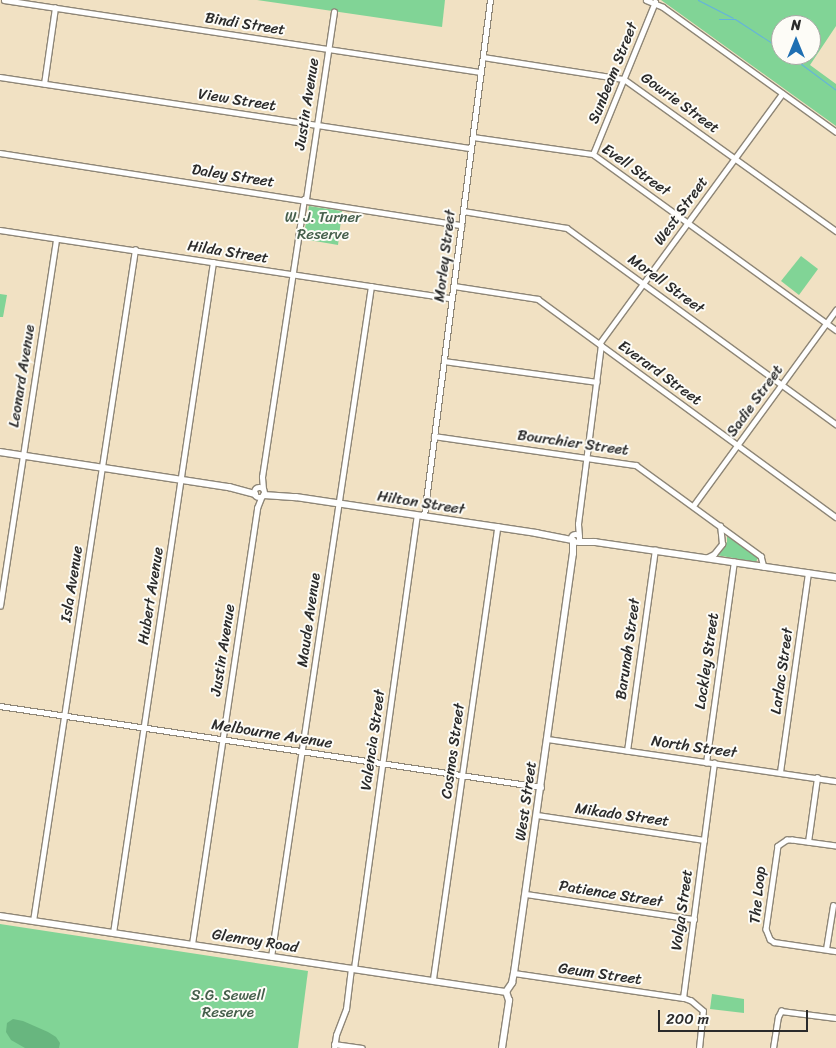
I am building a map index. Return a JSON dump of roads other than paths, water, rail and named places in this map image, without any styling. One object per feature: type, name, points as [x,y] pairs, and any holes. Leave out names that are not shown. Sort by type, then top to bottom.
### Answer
[{"type":"street","name":"Bindi Street","points":[[4,0],[481,72]]},
{"type":"street","name":"Morley Street","points":[[421,515],[434,436],[490,0]]},
{"type":"street","points":[[646,0],[655,2],[836,132]]},
{"type":"street","name":"Sunbeam Street","points":[[593,154],[655,2]]},
{"type":"street","points":[[44,84],[55,8]]},
{"type":"street","name":"Justin Avenue","points":[[192,944],[292,274],[334,12]]},
{"type":"street","name":"Gowrie Street","points":[[483,58],[612,75],[624,79],[836,231]]},
{"type":"street","name":"View Street","points":[[0,77],[471,148]]},
{"type":"street","name":"West Street","points":[[502,1048],[509,1001],[506,992],[512,983],[526,894],[576,539],[600,345],[782,94]]},
{"type":"street","name":"Evell Street","points":[[473,137],[593,154],[836,330]]},
{"type":"street","name":"Daley Street","points":[[0,153],[305,199],[461,225]]},
{"type":"street","name":"Morell Street","points":[[463,211],[564,226],[836,424]]},
{"type":"street","name":"Hilda Street","points":[[0,230],[452,298]]},
{"type":"street","name":"Leonard Avenue","points":[[0,606],[56,239]]},
{"type":"street","name":"Isla Avenue","points":[[33,921],[135,250]]},
{"type":"street","name":"Hubert Avenue","points":[[113,933],[214,262]]},
{"type":"street","name":"Maude Avenue","points":[[271,957],[372,286]]},
{"type":"street","name":"Everard Street","points":[[454,286],[535,298],[836,517]]},
{"type":"street","name":"Sadie Street","points":[[693,506],[836,310]]},
{"type":"street","points":[[444,361],[596,382]]},
{"type":"street","name":"Bourchier Street","points":[[434,436],[636,464],[761,556],[764,567]]},
{"type":"street","name":"Hilton Street","points":[[0,452],[181,479],[260,493],[339,503],[836,577]]},
{"type":"street","name":"Valencia Street","points":[[334,1046],[346,1009],[353,968],[421,515]]},
{"type":"street","points":[[706,558],[714,554],[722,544],[720,525]]},
{"type":"street","name":"Cosmos Street","points":[[433,980],[497,527]]},
{"type":"street","name":"Barunah Street","points":[[627,751],[655,550]]},
{"type":"street","name":"Lockley Street","points":[[706,763],[734,562]]},
{"type":"street","name":"Larlac Street","points":[[780,772],[808,573]]},
{"type":"street","name":"Melbourne Avenue","points":[[0,706],[541,787]]},
{"type":"street","name":"North Street","points":[[548,739],[836,781]]},
{"type":"street","name":"Volga Street","points":[[683,998],[714,763]]},
{"type":"street","points":[[808,842],[817,778]]},
{"type":"street","name":"Mikado Street","points":[[537,815],[704,840]]},
{"type":"street","name":"The Loop","points":[[836,846],[787,840],[778,846],[766,929],[770,939],[774,942],[836,951]]},
{"type":"street","name":"Patience Street","points":[[526,894],[694,919]]},
{"type":"street","points":[[826,950],[833,906]]},
{"type":"street","name":"Glenroy Road","points":[[0,916],[506,992]]},
{"type":"street","name":"Geum Street","points":[[514,973],[683,998]]},
{"type":"street","points":[[683,998],[691,1001],[703,1011],[699,1048]]},
{"type":"street","points":[[773,1048],[778,1017],[783,1011],[836,1018]]},
{"type":"street","points":[[334,1046],[362,1048]]},
{"type":"waterway","points":[[698,0],[733,18]]},
{"type":"waterway","points":[[719,19],[735,19],[771,42]]},
{"type":"waterway","points":[[802,65],[836,90]]},
{"type":"park label","name":"W. J. Turner Reserve","points":[[323,226]]},
{"type":"park label","name":"S.G. Sewell Reserve","points":[[228,1004]]}]
